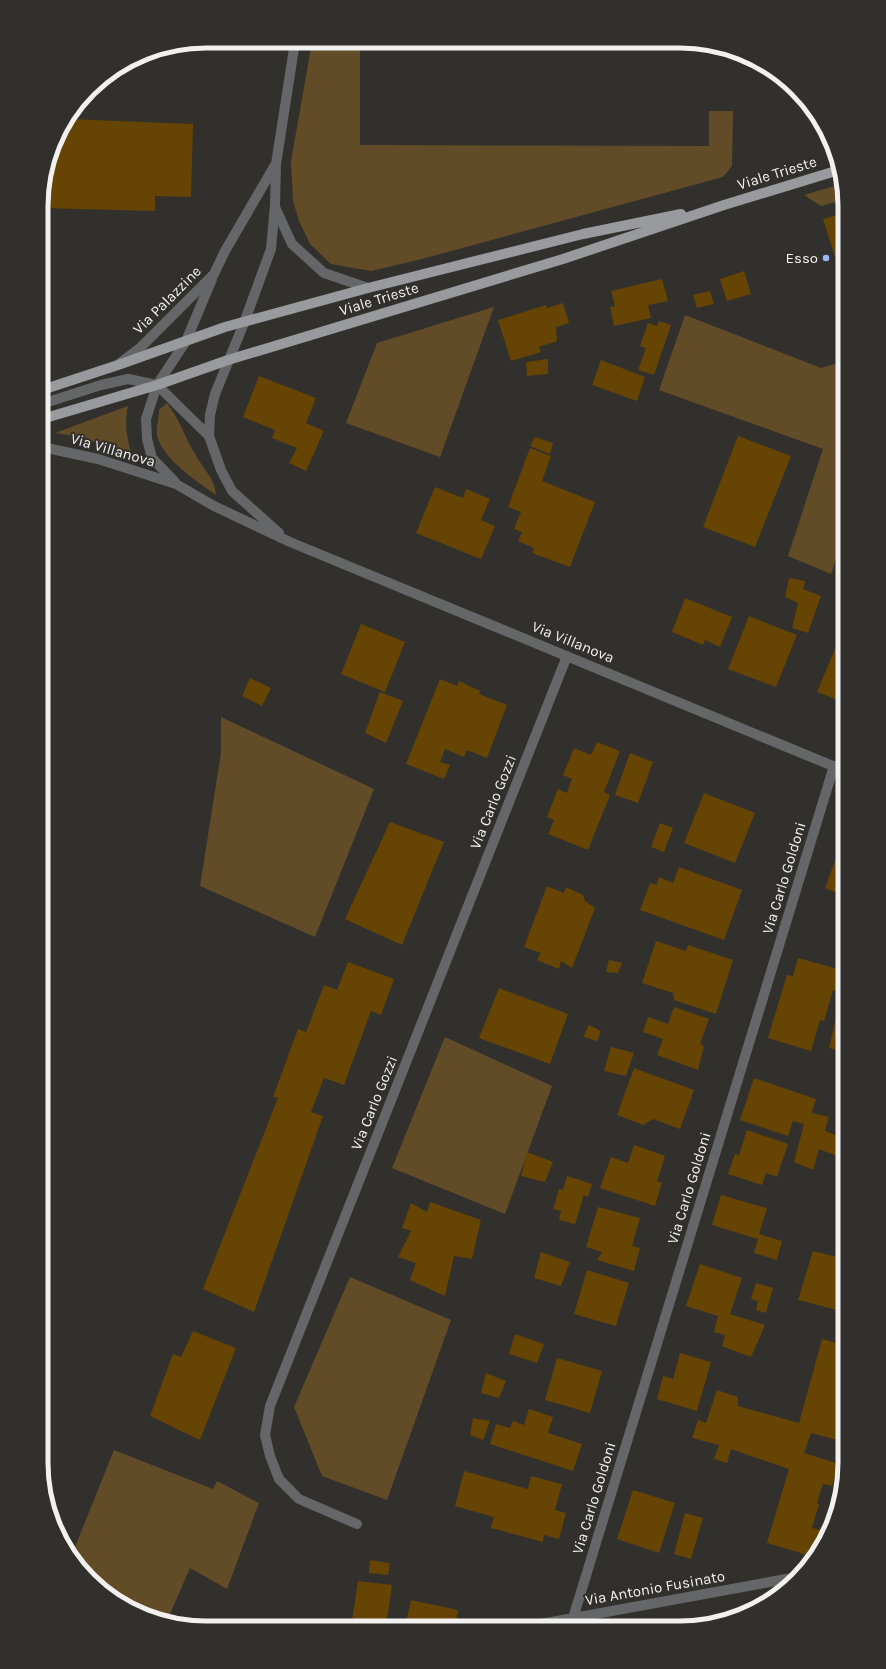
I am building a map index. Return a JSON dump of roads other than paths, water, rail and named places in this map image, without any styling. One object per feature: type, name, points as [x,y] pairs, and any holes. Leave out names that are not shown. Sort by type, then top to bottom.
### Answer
[{"type":"main road","name":"Viale Trieste","points":[[48,416],[157,385],[228,360],[563,259],[724,205],[834,171]]},
{"type":"main road","name":"Viale Trieste","points":[[48,388],[186,342],[225,327],[368,288],[583,234],[724,205]]},
{"type":"street","name":"Via Palazzine","points":[[228,360],[244,323],[271,250],[275,205],[276,164],[294,48]]},
{"type":"street","name":"Via Palazzine","points":[[118,365],[140,348],[214,274],[225,251],[276,164]]},
{"type":"street","name":"Via Palazzine","points":[[275,205],[292,244],[324,273],[368,288]]},
{"type":"street","points":[[48,401],[101,385],[128,379],[157,385],[186,342],[214,274]]},
{"type":"street","name":"Via Villanova","points":[[228,360],[215,394],[210,415],[209,436],[221,470],[232,491],[290,542]]},
{"type":"street","name":"Via Villanova","points":[[176,484],[152,458],[147,439],[146,419],[157,385],[209,436]]},
{"type":"street","name":"Via Villanova","points":[[48,448],[98,459],[176,484],[214,506],[290,542],[838,768]]},
{"type":"street","name":"Via Carlo Gozzi","points":[[357,1524],[299,1499],[279,1479],[270,1456],[265,1435],[270,1406],[567,656]]},
{"type":"street","name":"Via Carlo Goldoni","points":[[573,1618],[834,766]]},
{"type":"street","name":"Via Antonio Fusinato","points":[[557,1621],[788,1579]]},
{"type":"place","name":"Esso","points":[[826,258]]}]
